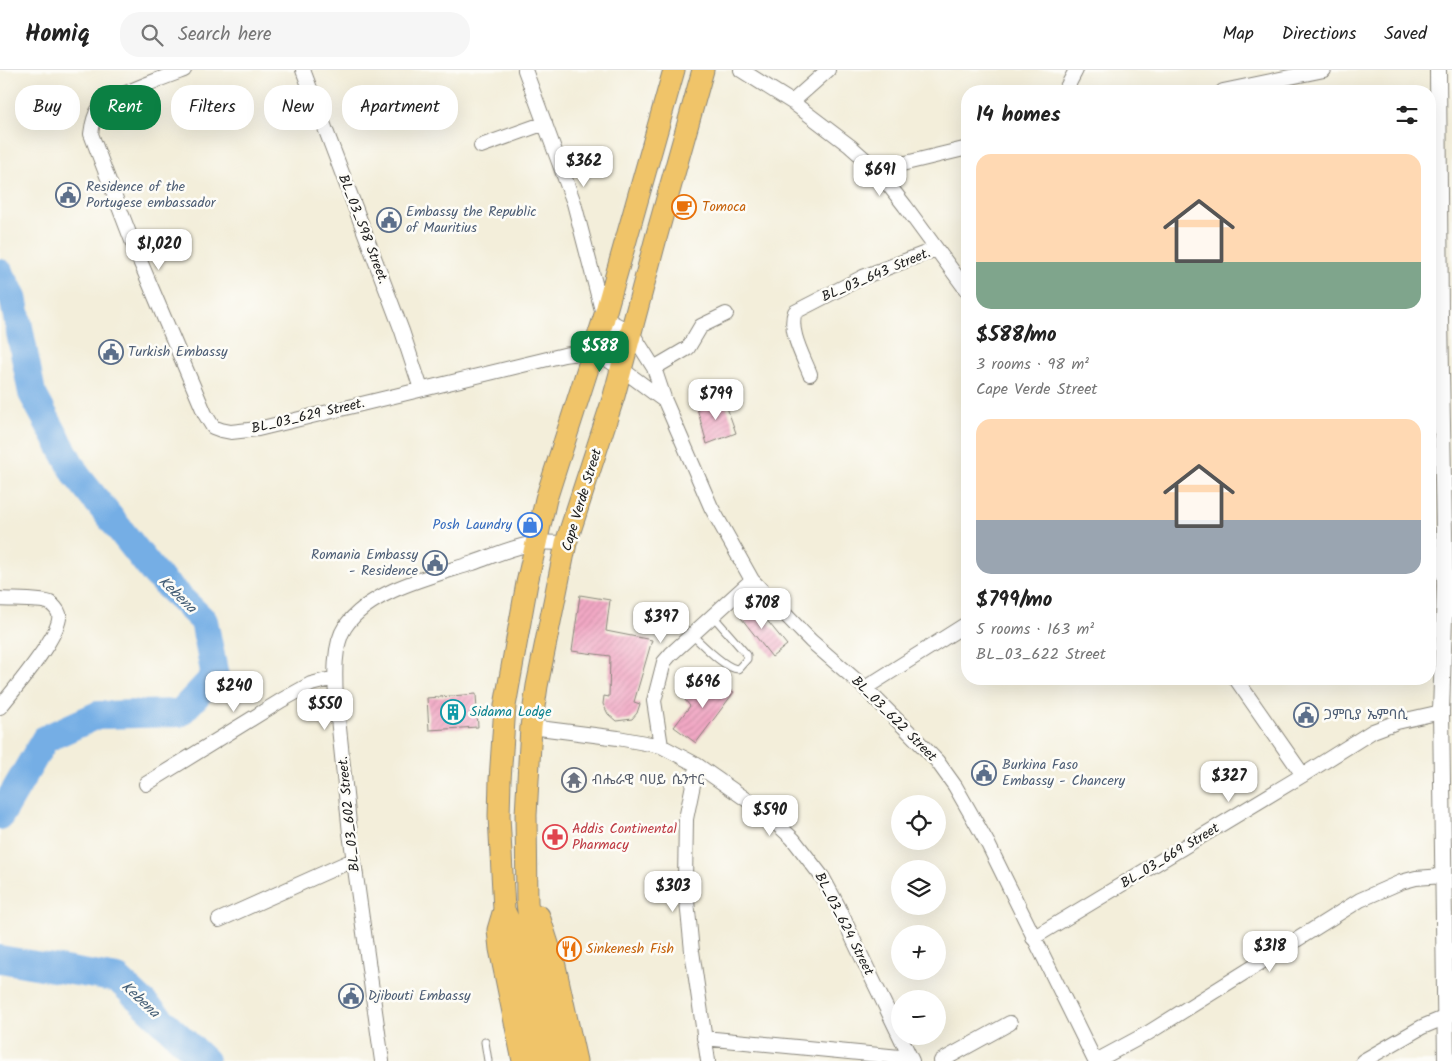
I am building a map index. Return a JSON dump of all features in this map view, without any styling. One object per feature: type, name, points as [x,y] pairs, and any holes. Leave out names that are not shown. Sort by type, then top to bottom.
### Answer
[{"type":"main road","points":[[523,1061],[500,949],[498,930],[504,910],[499,816],[505,706],[535,544],[546,499],[604,318],[674,70]]},
{"type":"main road","name":"Cape Verde Street","points":[[557,1061],[530,929],[527,890],[526,814],[531,727],[537,686],[566,543],[596,453],[632,333],[656,238],[703,70]]},
{"type":"main road","points":[[527,890],[542,921],[576,1061]]},
{"type":"main road","points":[[504,910],[512,925],[540,1061]]},
{"type":"street","name":"BL_03_629 Street.","points":[[184,70],[111,100],[99,108],[93,121],[91,134],[165,323],[213,427],[231,432],[258,430],[564,355],[593,352]]},
{"type":"street","name":"BL_03_598 Street.","points":[[303,70],[402,331],[421,389]]},
{"type":"street","points":[[525,70],[574,203],[604,318],[632,333]]},
{"type":"street","points":[[741,70],[792,102],[850,146],[877,170],[961,281]]},
{"type":"street","points":[[792,102],[828,70]]},
{"type":"street","points":[[1068,85],[1076,70]]},
{"type":"street","points":[[1436,129],[1438,70]]},
{"type":"street","points":[[1252,85],[1319,71]]},
{"type":"street","points":[[481,146],[545,123]]},
{"type":"street","points":[[877,170],[961,150]]},
{"type":"street","name":"BL_03_643 Street.","points":[[810,374],[792,319],[795,312],[863,277],[936,249]]},
{"type":"street","points":[[654,368],[688,348],[701,326],[726,314]]},
{"type":"street","name":"BL_03_622 Street","points":[[632,333],[654,368],[665,401],[711,507],[752,580],[812,641],[865,688],[937,761],[955,786],[988,844],[1095,1061]]},
{"type":"street","points":[[593,352],[621,368],[665,401]]},
{"type":"street","points":[[1436,386],[1437,570],[1448,586],[1441,712],[1447,737],[1443,876],[1446,1061]]},
{"type":"street","name":"BL_03_602 Street.","points":[[382,1061],[353,860],[335,678],[338,650],[344,629],[354,616],[368,606],[406,586],[515,548],[535,544],[566,543]]},
{"type":"street","points":[[661,746],[654,701],[664,662],[752,580]]},
{"type":"street","points":[[0,599],[49,602],[56,608],[59,615],[57,628],[27,674],[0,707]]},
{"type":"street","points":[[865,688],[961,627]]},
{"type":"street","points":[[146,784],[282,700],[311,684],[335,678]]},
{"type":"street","points":[[1240,685],[1303,775]]},
{"type":"street","name":"BL_03_669 Street","points":[[1033,938],[1373,731],[1397,722],[1441,712]]},
{"type":"street","name":"BL_03_624 Street","points":[[531,727],[618,738],[661,746],[697,765],[762,811],[793,839],[823,878],[911,1059]]},
{"type":"street","points":[[697,765],[686,819],[685,881],[692,951],[708,1061]]},
{"type":"street","points":[[219,920],[353,860]]},
{"type":"street","points":[[1095,1061],[1148,1033],[1360,900],[1401,882],[1416,878],[1443,876]]},
{"type":"street","points":[[1363,1061],[1422,1027],[1446,1017]]},
{"type":"street","points":[[941,1061],[1010,1023]]},
{"type":"street","points":[[704,1038],[911,1059]]},
{"type":"lane","points":[[692,635],[726,665],[732,669],[738,669],[747,659],[747,654],[713,616]]},
{"type":"lane","points":[[485,1042],[488,1061]]},
{"type":"building","points":[[724,399],[736,433],[707,444],[697,408]]},
{"type":"building","points":[[580,595],[610,600],[606,631],[652,640],[634,702],[640,704],[637,713],[632,719],[616,721],[608,714],[603,704],[604,696],[609,697],[610,656],[572,651]]},
{"type":"building","points":[[752,602],[787,645],[772,657],[738,614]]},
{"type":"building","points":[[714,676],[734,692],[696,743],[674,727],[690,706],[685,700],[695,688],[701,693]]},
{"type":"building","name":"Sidama Lodge","points":[[476,694],[478,727],[429,730],[427,698]]},
{"type":"waterway","name":"Kebena","points":[[0,273],[13,297],[32,393],[77,476],[156,575],[204,621],[215,676],[180,713],[98,715],[45,739],[0,816]]},
{"type":"waterway","name":"Kebena","points":[[0,959],[118,979],[205,1061]]},
{"type":"place","name":"Residence of the Portugese embassador","points":[[68,195]]},
{"type":"place","name":"Tomoca","points":[[684,207]]},
{"type":"place","name":"Embassy the Republic of Mauritius","points":[[389,220]]},
{"type":"place","name":"Turkish Embassy","points":[[111,352]]},
{"type":"place","name":"Posh Laundry","points":[[530,525]]},
{"type":"place","name":"Romania Embassy - Residence","points":[[435,563]]},
{"type":"place","name":"Sidama Lodge","points":[[453,712]]},
{"type":"place","name":"ጋምቢያ ኤምባሲ","points":[[1306,715]]},
{"type":"place","name":"Burkina Faso Embassy - Chancery","points":[[984,773]]},
{"type":"place","name":"ብሔራዊ ባሀይ ሴንተር","points":[[574,780]]},
{"type":"place","name":"Addis Continental Pharmacy","points":[[555,837]]},
{"type":"place","name":"Sinkenesh Fish","points":[[569,949]]},
{"type":"place","name":"Djibouti Embassy","points":[[351,996]]}]
